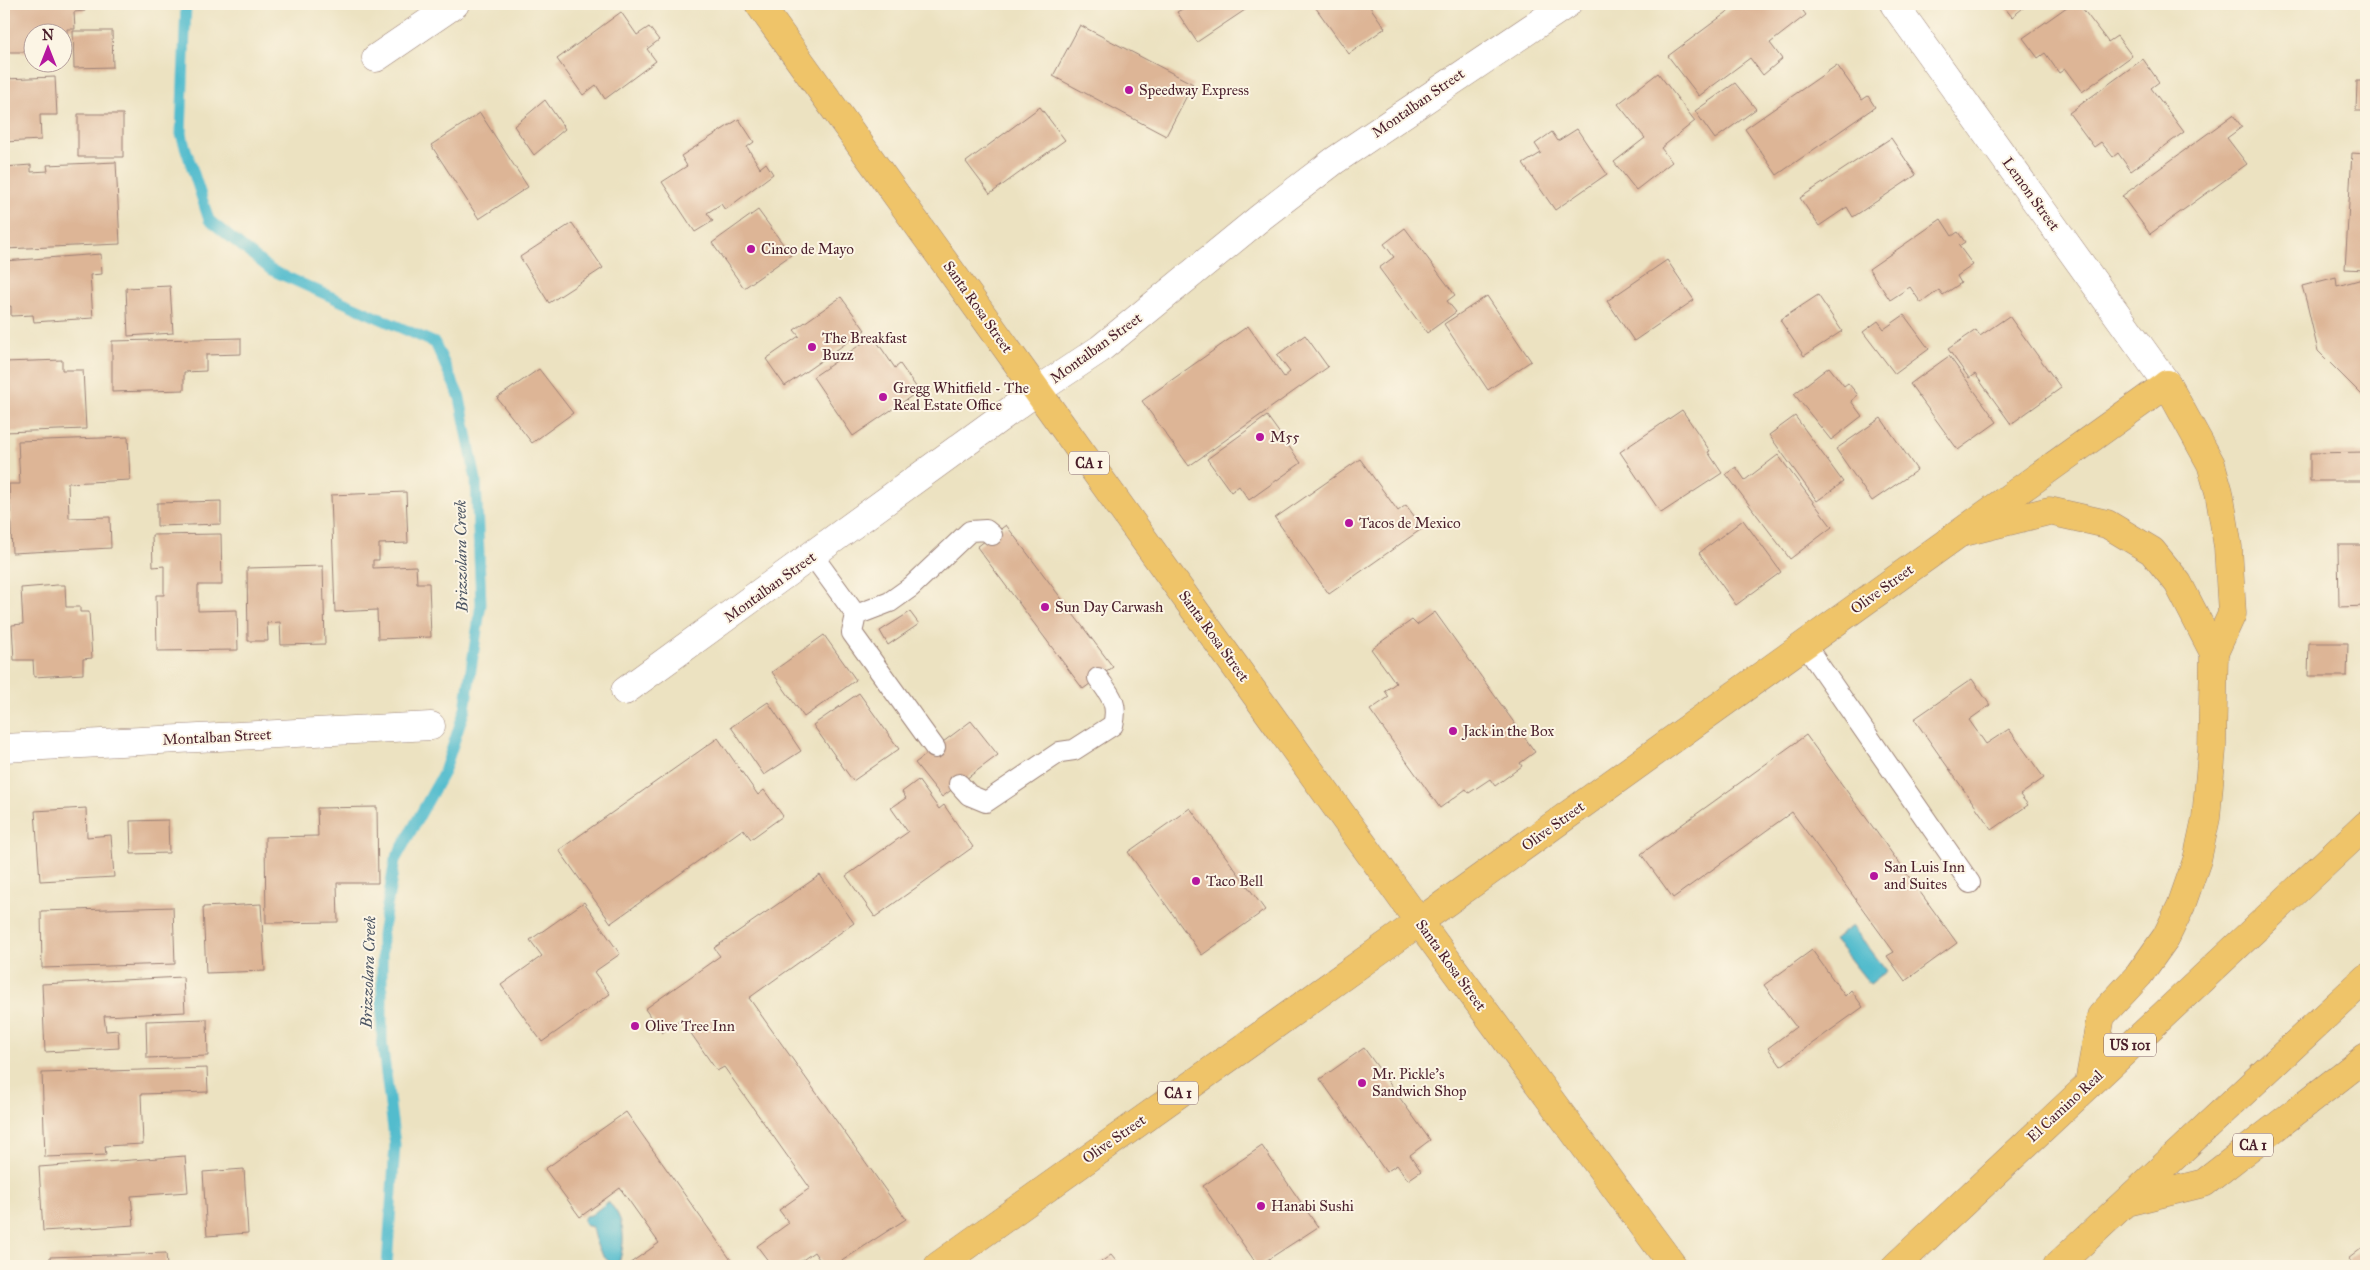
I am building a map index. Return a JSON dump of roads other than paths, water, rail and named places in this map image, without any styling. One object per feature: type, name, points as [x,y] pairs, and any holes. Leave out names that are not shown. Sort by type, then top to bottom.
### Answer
[{"type":"main road","name":"Santa Rosa Street","points":[[760,4],[1419,922],[1673,1266]]},
{"type":"main road","name":"Olive Street","points":[[938,1266],[2168,384]]},
{"type":"main road","points":[[2089,1083],[2101,1016],[2139,975],[2166,937],[2181,906],[2197,860],[2206,818],[2212,750],[2214,653],[2232,614],[2228,547],[2219,492],[2211,464],[2168,384]]},
{"type":"main road","points":[[1961,533],[2049,510],[2107,524],[2152,551],[2178,583],[2214,653]]},
{"type":"main road","name":"El Camino Real","points":[[1896,1266],[2366,825]]},
{"type":"main road","points":[[2057,1266],[2366,978]]},
{"type":"main road","name":"CA 1","points":[[2126,1202],[2204,1183],[2366,1057]]},
{"type":"street","points":[[376,58],[455,4]]},
{"type":"street","name":"Montalban Street","points":[[625,691],[813,556],[1036,391],[1100,349],[1261,217],[1334,161],[1567,4]]},
{"type":"street","name":"Lemon Street","points":[[1894,4],[2168,384]]},
{"type":"street","name":"Montalban Street","points":[[4,748],[431,726]]},
{"type":"lane","points":[[856,615],[890,602],[912,587],[970,531],[986,530],[992,536]]},
{"type":"lane","points":[[813,556],[856,615],[852,634],[935,748]]},
{"type":"lane","points":[[1805,645],[1970,883]]},
{"type":"lane","points":[[960,784],[969,795],[986,802],[1060,752],[1074,750],[1112,725],[1117,710],[1111,696],[1098,678]]},
{"type":"water","points":[[1852,926],[1887,971],[1870,984],[1834,939]]},
{"type":"water","points":[[608,1202],[614,1208],[621,1222],[623,1238],[619,1262],[613,1264],[604,1257],[598,1248],[592,1227],[585,1225],[583,1221],[585,1216],[591,1215]]},
{"type":"waterway","name":"Brizzolara Creek","points":[[186,4],[181,134],[209,220],[271,270],[435,343],[460,398],[476,480],[481,604],[465,709],[444,772],[395,860],[382,935],[382,1042],[395,1145],[387,1266]]},
{"type":"place","name":"Speedway Express","points":[[1129,90]]},
{"type":"place","name":"Cinco de Mayo","points":[[751,249]]},
{"type":"place","name":"The Breakfast Buzz","points":[[812,347]]},
{"type":"place","name":"Gregg Whitfield - The Real Estate Office","points":[[883,397]]},
{"type":"place","name":"M55","points":[[1260,437]]},
{"type":"place","name":"Tacos de Mexico","points":[[1349,523]]},
{"type":"place","name":"Sun Day Carwash","points":[[1045,607]]},
{"type":"place","name":"Jack in the Box","points":[[1453,731]]},
{"type":"place","name":"San Luis Inn and Suites","points":[[1874,876]]},
{"type":"place","name":"Taco Bell","points":[[1196,881]]},
{"type":"place","name":"Olive Tree Inn","points":[[635,1026]]},
{"type":"place","name":"Mr. Pickle's Sandwich Shop","points":[[1362,1083]]},
{"type":"place","name":"Hanabi Sushi","points":[[1261,1206]]}]
